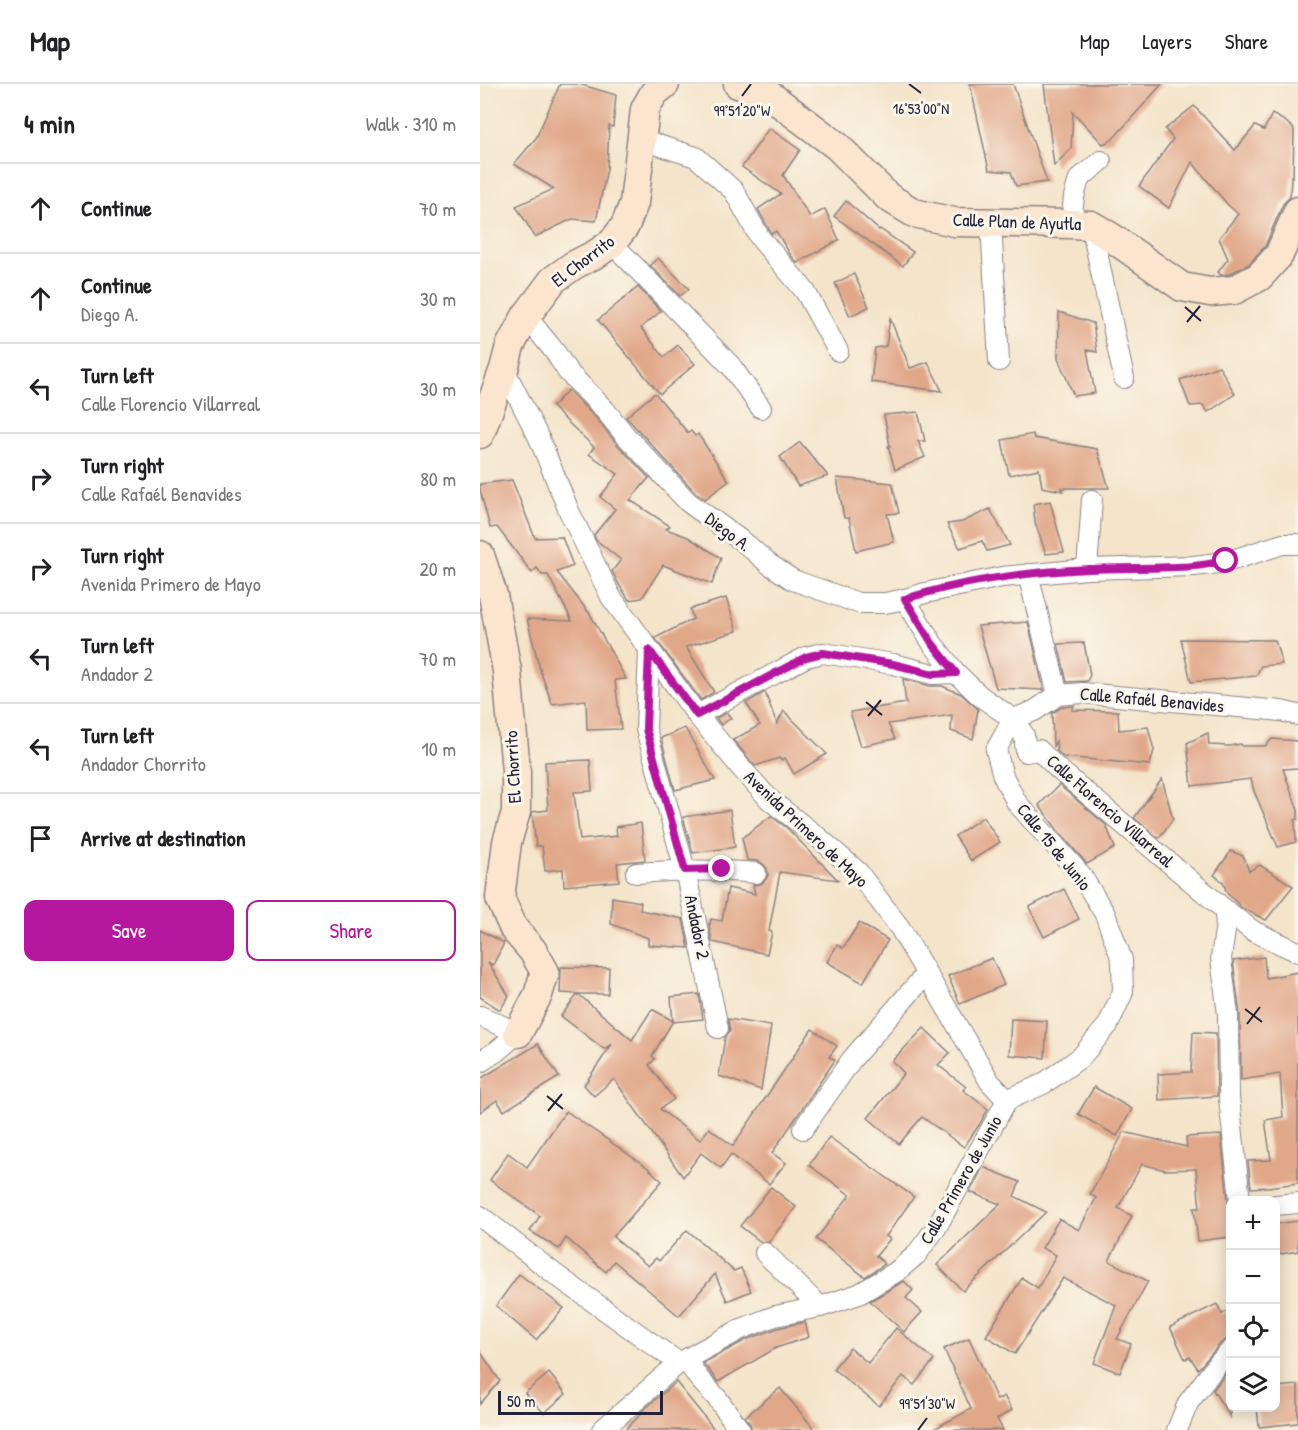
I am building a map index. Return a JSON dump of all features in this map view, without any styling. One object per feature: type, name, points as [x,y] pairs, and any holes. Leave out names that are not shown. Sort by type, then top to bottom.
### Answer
[{"type":"street","name":"El Chorrito","points":[[480,434],[510,346],[526,316],[553,280],[612,243],[625,226],[634,203],[645,110],[654,93],[665,84]]},
{"type":"street","points":[[738,84],[763,89]]},
{"type":"street","name":"Calle Plan de Ayutla","points":[[763,89],[837,146],[888,197],[914,213],[954,222],[1081,224],[1111,237],[1182,287],[1210,292],[1234,290],[1259,277],[1279,255],[1298,211]]},
{"type":"street","points":[[642,140],[696,157],[734,191],[760,238],[805,291],[838,351]]},
{"type":"street","points":[[1101,161],[1079,179],[1074,197],[1125,378]]},
{"type":"street","points":[[991,223],[999,361]]},
{"type":"street","points":[[612,243],[731,366],[760,408]]},
{"type":"street","name":"Diego A.","points":[[526,316],[568,372],[688,502],[793,580],[858,603],[885,603],[1002,577],[1029,574],[1087,569],[1194,566],[1226,561],[1283,544],[1298,544]]},
{"type":"street","name":"Avenida Primero de Mayo","points":[[504,369],[539,438],[569,511],[611,597],[697,715],[742,769],[770,800],[858,872],[900,928],[990,1082],[1007,1100]]},
{"type":"street","points":[[1087,569],[1092,500]]},
{"type":"street","name":"El Chorrito","points":[[480,555],[493,595],[507,671],[516,771],[516,812],[507,842],[501,898],[514,929],[533,951],[545,972],[538,995],[518,1033]]},
{"type":"street","points":[[1029,574],[1058,695]]},
{"type":"street","points":[[905,599],[932,643],[956,673],[980,696],[1013,719]]},
{"type":"street","name":"Andador 2","points":[[649,650],[646,729],[685,870],[718,1028]]},
{"type":"street","points":[[697,715],[806,657],[823,653],[893,664],[933,674],[956,673]]},
{"type":"street","name":"Calle Rafaél Benavides","points":[[1013,719],[1034,711],[1058,695],[1083,693],[1281,711],[1298,715]]},
{"type":"street","name":"Calle Florencio Villarreal","points":[[1013,719],[1024,735],[1026,752],[1039,750],[1057,768],[1253,931],[1298,952]]},
{"type":"street","name":"Calle 15 de Junio","points":[[1007,1100],[1043,1084],[1081,1057],[1108,1025],[1123,992],[1122,960],[1105,914],[1081,875],[1017,803],[1003,776],[996,750],[1013,719]]},
{"type":"street","points":[[636,873],[722,869],[756,873]]},
{"type":"street","points":[[1224,909],[1226,924],[1221,958],[1228,1015],[1229,1098],[1242,1196]]},
{"type":"street","points":[[803,1129],[852,1059],[926,974]]},
{"type":"street","points":[[480,1016],[518,1033],[497,1052],[480,1062]]},
{"type":"street","name":"Calle Primero de Junio","points":[[602,1430],[683,1361],[741,1329],[775,1316],[820,1307],[859,1294],[896,1272],[916,1255],[936,1228],[1007,1100]]},
{"type":"street","points":[[1280,1205],[1298,1203]]},
{"type":"street","points":[[480,1216],[556,1275],[683,1361],[717,1398],[740,1430]]},
{"type":"street","points":[[765,1254],[820,1307]]},
{"type":"street","points":[[1177,1430],[1188,1403],[1226,1355]]},
{"type":"building","points":[[560,84],[579,84],[616,95],[613,127],[609,126],[607,169],[596,221],[572,219],[535,237],[516,206],[554,189],[514,164],[536,138]]},
{"type":"building","points":[[970,84],[1013,84],[1047,182],[1016,186],[1011,172],[989,170]]},
{"type":"building","points":[[1044,84],[1162,84],[1112,140],[1103,144],[1073,112],[1071,149],[1054,166]]},
{"type":"building","points":[[1194,106],[1235,150],[1255,126],[1264,130],[1272,114],[1294,129],[1293,177],[1291,176],[1290,197],[1283,204],[1265,246],[1249,264],[1229,274],[1221,275],[1218,272],[1228,259],[1219,238],[1238,214],[1192,162],[1169,208],[1139,186],[1173,139],[1165,129]]},
{"type":"building","points":[[769,128],[800,150],[783,175],[810,217],[825,209],[839,240],[797,263],[776,231],[772,234],[758,209],[781,194],[742,167]]},
{"type":"building","points":[[846,201],[879,230],[913,252],[903,266],[834,216]]},
{"type":"building","points":[[658,258],[689,289],[680,296],[650,265]]},
{"type":"building","points":[[854,274],[869,307],[850,316],[835,283]]},
{"type":"building","points":[[638,287],[661,311],[641,328],[664,357],[678,345],[695,364],[660,394],[598,320]]},
{"type":"building","points":[[1059,312],[1093,323],[1097,352],[1087,350],[1095,393],[1074,396],[1058,358]]},
{"type":"building","points":[[890,318],[910,368],[928,362],[942,391],[871,382],[875,348],[886,346]]},
{"type":"building","points":[[1219,366],[1235,394],[1208,412],[1203,405],[1190,406],[1180,380]]},
{"type":"building","points":[[568,390],[649,478],[630,500],[670,526],[666,529],[688,537],[721,558],[712,584],[663,565],[642,598],[629,600],[612,571],[621,560],[596,540],[594,535],[615,509],[600,497],[618,474],[589,454],[594,447],[552,407]]},
{"type":"building","points":[[655,393],[688,433],[691,431],[695,436],[698,434],[729,481],[705,499],[696,493],[626,417]]},
{"type":"building","points":[[918,412],[925,441],[918,441],[925,457],[895,470],[888,446],[890,446],[884,415]]},
{"type":"building","points":[[1033,434],[1034,438],[1097,449],[1109,488],[1062,488],[1063,491],[1042,487],[1039,469],[1009,475],[1002,440]]},
{"type":"building","points":[[800,442],[828,476],[798,486],[780,457]]},
{"type":"building","points":[[837,478],[892,483],[899,513],[887,514],[894,542],[856,551],[849,518],[844,518]]},
{"type":"building","points":[[512,480],[535,538],[562,537],[573,566],[557,572],[590,614],[626,679],[615,680],[621,729],[587,730],[586,700],[552,704],[541,673],[527,619],[572,621],[548,575],[542,575],[537,568],[532,573],[497,527],[490,528],[480,484]]},
{"type":"building","points":[[1050,501],[1064,552],[1046,554],[1035,522],[1033,504]]},
{"type":"building","points":[[990,509],[1010,545],[987,551],[982,541],[960,548],[947,524],[962,522]]},
{"type":"building","points":[[726,598],[737,631],[686,647],[714,692],[701,700],[655,638],[693,619],[690,609]]},
{"type":"building","points":[[1028,622],[1044,690],[996,688],[978,626]]},
{"type":"building","points":[[1181,639],[1275,640],[1282,664],[1261,666],[1256,676],[1191,682]]},
{"type":"building","points":[[1084,643],[1090,675],[1087,681],[1067,682],[1058,644]]},
{"type":"building","points":[[903,679],[930,686],[942,686],[961,694],[978,709],[973,739],[951,731],[952,715],[888,724],[895,739],[861,746],[850,712],[906,703]]},
{"type":"building","points":[[765,692],[777,724],[784,711],[827,754],[794,774],[785,758],[755,766],[733,740],[760,725],[746,703]]},
{"type":"building","points":[[1074,706],[1072,710],[1118,711],[1119,730],[1148,727],[1154,750],[1150,765],[1063,757],[1057,751],[1056,741],[1053,747],[1052,713],[1062,707]]},
{"type":"building","points":[[727,713],[731,718],[721,725],[716,718]]},
{"type":"building","points":[[685,728],[715,780],[675,790],[661,738]]},
{"type":"building","points":[[1208,733],[1209,745],[1265,746],[1272,739],[1298,741],[1298,768],[1283,769],[1298,810],[1298,819],[1295,820],[1296,842],[1278,847],[1251,779],[1192,786],[1187,743]]},
{"type":"building","points":[[590,760],[592,791],[574,792],[580,840],[617,836],[616,827],[641,823],[645,860],[617,863],[619,881],[564,886],[563,869],[545,871],[542,846],[536,846],[532,812],[548,810],[545,762]]},
{"type":"building","points":[[1162,779],[1173,819],[1159,838],[1134,818]]},
{"type":"building","points":[[1059,785],[1106,825],[1115,848],[1087,864],[1039,805]]},
{"type":"building","points":[[730,810],[735,847],[693,853],[683,817]]},
{"type":"building","points":[[771,816],[787,828],[838,880],[780,872],[767,954],[712,942],[709,924],[711,919],[722,921],[728,888],[755,894],[753,885],[761,884],[768,875],[767,868],[763,864],[747,860],[742,838]]},
{"type":"building","points":[[983,817],[1000,842],[971,861],[955,836]]},
{"type":"building","points":[[1231,851],[1243,856],[1249,871],[1260,865],[1293,886],[1266,920],[1242,908],[1227,893],[1223,882],[1214,875]]},
{"type":"building","points":[[1064,889],[1079,919],[1044,937],[1029,907]]},
{"type":"building","points":[[612,897],[641,902],[640,910],[683,919],[689,948],[648,945],[648,938],[611,924]]},
{"type":"building","points":[[859,923],[888,940],[863,983],[827,962],[837,945],[843,948]]},
{"type":"building","points":[[480,930],[504,943],[493,965],[488,962],[509,996],[500,1010],[480,997]]},
{"type":"building","points":[[1264,957],[1266,978],[1298,972],[1298,1183],[1251,1188],[1248,1161],[1271,1160],[1265,1120],[1283,1117],[1280,1074],[1241,1080],[1240,1015],[1233,961]]},
{"type":"building","points":[[992,958],[1004,985],[960,1004],[948,976]]},
{"type":"building","points":[[561,967],[609,968],[608,994],[560,993]]},
{"type":"building","points":[[578,994],[632,1040],[652,1009],[673,1021],[652,1056],[655,1059],[649,1065],[674,1099],[660,1109],[700,1140],[709,1128],[733,1146],[812,1029],[837,1046],[829,1057],[835,1060],[772,1153],[786,1163],[769,1184],[731,1154],[721,1168],[701,1153],[683,1177],[614,1079],[594,1096],[584,1085],[612,1044],[604,1049],[561,1016]]},
{"type":"building","points":[[699,994],[703,1019],[673,1022],[671,997]]},
{"type":"building","points":[[728,1019],[771,1026],[761,1090],[719,1076],[725,1037],[730,1031]]},
{"type":"building","points":[[1011,1019],[1047,1021],[1045,1058],[1009,1055]]},
{"type":"building","points":[[924,1028],[950,1053],[938,1065],[966,1087],[963,1090],[988,1109],[964,1147],[922,1117],[899,1144],[868,1118],[904,1073],[892,1061]]},
{"type":"building","points":[[1193,1032],[1216,1033],[1217,1096],[1159,1100],[1158,1074],[1191,1072]]},
{"type":"building","points":[[538,1044],[559,1077],[504,1111],[497,1100],[480,1112],[480,1079]]},
{"type":"building","points":[[1094,1087],[1132,1109],[1117,1136],[1078,1114]]},
{"type":"building","points":[[566,1111],[648,1168],[662,1181],[613,1237],[648,1266],[656,1258],[659,1261],[687,1230],[734,1271],[741,1268],[751,1291],[727,1301],[715,1274],[679,1316],[614,1261],[606,1272],[566,1238],[559,1249],[530,1231],[540,1216],[490,1180],[508,1153],[527,1167]]},
{"type":"building","points":[[1124,1132],[1187,1147],[1186,1137],[1221,1135],[1227,1196],[1226,1238],[1198,1241],[1194,1208],[1200,1208],[1196,1169],[1165,1170],[1142,1164],[1118,1208],[1132,1216],[1109,1261],[1148,1281],[1117,1339],[1131,1344],[1120,1373],[1094,1363],[1116,1305],[1063,1278],[1015,1354],[986,1336],[1022,1278],[1038,1288],[1056,1255],[1042,1248],[1059,1219],[1079,1230],[1096,1198],[1090,1194]]},
{"type":"building","points":[[829,1137],[914,1197],[886,1236],[890,1239],[876,1256],[885,1264],[865,1277],[816,1239],[850,1195],[809,1165]]},
{"type":"building","points":[[983,1167],[1020,1182],[1014,1196],[1046,1212],[963,1291],[937,1265],[1000,1204],[970,1192]]},
{"type":"building","points":[[771,1187],[796,1207],[769,1242],[761,1242],[740,1226]]},
{"type":"building","points":[[1298,1221],[1298,1251],[1280,1254],[1280,1223]]},
{"type":"building","points":[[519,1274],[564,1308],[536,1340],[496,1306]]},
{"type":"building","points":[[904,1281],[913,1290],[906,1298],[922,1312],[904,1332],[870,1301]]},
{"type":"building","points":[[1217,1304],[1222,1314],[1226,1312],[1226,1340],[1198,1369],[1190,1357],[1185,1359],[1170,1327]]},
{"type":"building","points":[[805,1322],[809,1337],[776,1348],[718,1382],[703,1363],[746,1340],[778,1328]]},
{"type":"building","points":[[896,1328],[934,1360],[914,1385],[903,1376],[879,1406],[833,1369],[850,1348],[868,1363]]},
{"type":"building","points":[[969,1338],[997,1400],[1004,1396],[1012,1410],[997,1419],[1003,1430],[932,1430],[971,1409],[944,1349]]},
{"type":"building","points":[[480,1351],[500,1381],[480,1404]]},
{"type":"building","points":[[549,1373],[566,1394],[544,1413],[525,1393]]},
{"type":"building","points":[[1226,1373],[1226,1411],[1213,1390]]},
{"type":"building","points":[[676,1382],[715,1430],[625,1430],[641,1412]]},
{"type":"building","points":[[1298,1385],[1298,1423],[1259,1427],[1258,1412],[1280,1412],[1280,1387]]},
{"type":"building","points":[[780,1388],[815,1430],[752,1430],[745,1417]]},
{"type":"route","points":[[722,869],[685,870],[646,729],[649,650],[697,715],[806,657],[823,653],[893,664],[933,674],[956,673],[932,643],[905,599],[925,593],[1002,577],[1029,574],[1087,569],[1194,566],[1226,561]]}]
